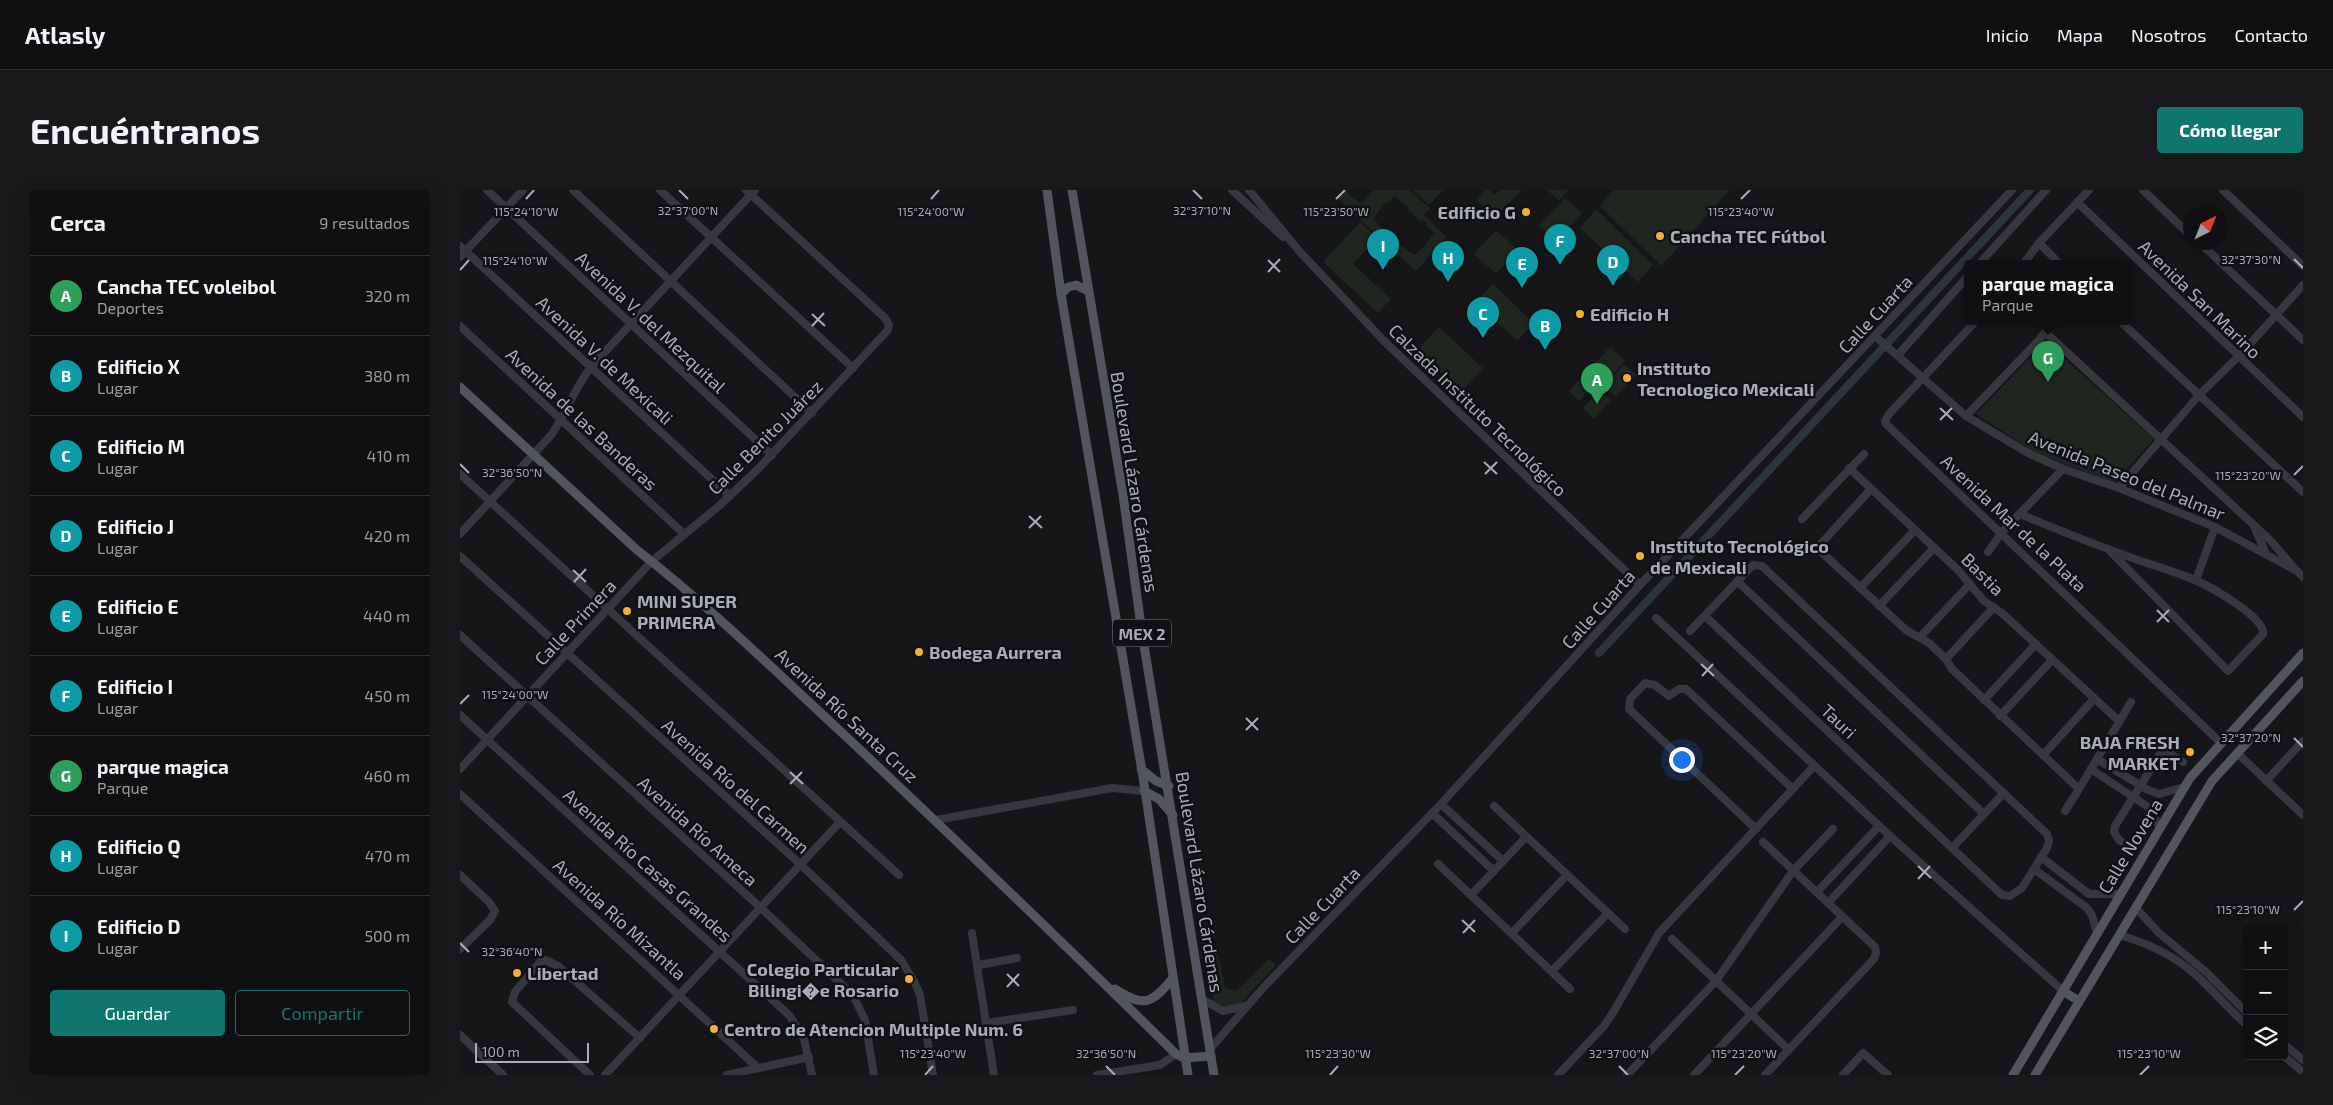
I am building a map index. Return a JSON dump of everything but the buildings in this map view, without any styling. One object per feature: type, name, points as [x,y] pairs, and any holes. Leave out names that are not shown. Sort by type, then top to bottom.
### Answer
[{"type":"main road","name":"MEX 2","points":[[1047,190],[1061,294],[1141,769],[1172,979],[1180,1056],[1188,1075]]},
{"type":"main road","name":"Boulevard Lázaro Cárdenas","points":[[1072,190],[1214,1075]]},
{"type":"main road","points":[[1061,294],[1068,287],[1076,285],[1088,291]]},
{"type":"main road","name":"Avenida Río Santa Cruz","points":[[460,387],[534,456],[740,637],[936,820],[1180,1056]]},
{"type":"main road","points":[[1117,632],[1128,627],[1142,633]]},
{"type":"main road","name":"Calle Novena","points":[[2013,1075],[2184,787],[2202,762],[2303,653]]},
{"type":"main road","name":"Calle Novena","points":[[2035,1075],[2212,781],[2303,681]]},
{"type":"main road","points":[[1141,769],[1156,781],[1169,786]]},
{"type":"main road","points":[[1144,791],[1159,799],[1173,815]]},
{"type":"main road","points":[[1101,980],[1141,1002],[1157,996],[1172,979]]},
{"type":"main road","points":[[2063,991],[2079,1001]]},
{"type":"main road","points":[[1180,1056],[1211,1052]]},
{"type":"street","name":"Avenida V. del Mezquital","points":[[488,190],[772,455]]},
{"type":"street","points":[[462,251],[523,190]]},
{"type":"street","points":[[573,190],[812,413]]},
{"type":"street","points":[[660,190],[853,368]]},
{"type":"street","name":"Calzada Instituto Tecnológico","points":[[1232,190],[1300,252],[1393,350],[1640,585]]},
{"type":"street","name":"Calzada Instituto Tecnológico","points":[[1250,190],[1300,252]]},
{"type":"street","name":"Calle Cuarta","points":[[1211,1052],[1247,1005],[1441,804],[1640,585],[1878,338],[2012,190]]},
{"type":"street","points":[[1983,260],[2046,190]]},
{"type":"street","points":[[2026,260],[2039,243],[2089,190]]},
{"type":"street","points":[[2143,190],[2183,228]]},
{"type":"street","points":[[2223,190],[2303,266]]},
{"type":"street","points":[[460,534],[534,456],[561,420],[573,392],[590,367],[711,238],[750,192]]},
{"type":"street","name":"Calle Benito Juárez","points":[[652,561],[730,496],[772,455],[888,330],[889,325],[880,313],[750,192]]},
{"type":"street","name":"Avenida San Marino","points":[[2077,202],[2303,417]]},
{"type":"street","points":[[2039,243],[2056,260]]},
{"type":"street","points":[[2207,250],[2303,340]]},
{"type":"street","name":"Avenida V. de Mexicali","points":[[462,251],[730,496]]},
{"type":"street","points":[[1896,353],[1964,280]]},
{"type":"street","points":[[2119,488],[2200,394],[2239,356],[2303,285]]},
{"type":"street","name":"Avenida Mar de la Plata","points":[[1972,325],[1889,414],[1885,421],[1886,424],[2002,532],[2220,742]]},
{"type":"street","points":[[1966,416],[2046,333],[2051,325]]},
{"type":"street","points":[[2124,325],[2303,492]]},
{"type":"street","name":"Avenida de las Banderas","points":[[460,326],[684,534]]},
{"type":"street","points":[[2046,333],[2253,524],[2290,561],[2297,571]]},
{"type":"street","name":"Avenida Paseo del Palmar","points":[[1878,338],[1966,416],[2028,453],[2063,469],[2119,488],[2215,527],[2297,571],[2303,578]]},
{"type":"street","points":[[1802,519],[1864,454]]},
{"type":"street","name":"Bastia","points":[[1849,468],[1934,548],[1984,601],[1994,607],[2036,644],[2119,722]]},
{"type":"street","points":[[1988,552],[2002,532],[2063,469]]},
{"type":"street","points":[[460,474],[899,875]]},
{"type":"street","points":[[1871,489],[1817,548],[1906,630],[1921,636],[1946,659],[1951,668],[2000,716],[2079,789]]},
{"type":"street","points":[[2020,514],[2108,549],[2196,580],[2220,592],[2241,607],[2264,632],[2228,671],[2108,549]]},
{"type":"street","points":[[2242,541],[2252,537],[2253,524]]},
{"type":"street","points":[[2253,524],[2262,549],[2269,557]]},
{"type":"street","points":[[2196,580],[2215,527]]},
{"type":"street","points":[[1860,588],[1915,530]]},
{"type":"street","points":[[1879,606],[1934,548]]},
{"type":"street","name":"Avenida Río del Carmen","points":[[460,556],[800,864],[901,960],[910,972],[920,995],[933,1075]]},
{"type":"street","name":"Calle Primera","points":[[460,769],[652,561]]},
{"type":"street","points":[[1690,631],[1753,565],[1762,566],[2047,834],[2049,841],[2034,869],[2092,915],[2097,933]]},
{"type":"street","points":[[1737,581],[1984,814]]},
{"type":"street","points":[[1921,636],[1970,584]]},
{"type":"street","points":[[1946,659],[1994,607]]},
{"type":"street","name":"Tauri","points":[[1705,616],[2006,896],[2014,894],[2022,888],[2034,869]]},
{"type":"street","points":[[1656,618],[1879,826],[2063,991]]},
{"type":"street","name":"Avenida Río Ameca","points":[[460,635],[760,907],[845,987],[858,1001],[865,1020],[874,1075]]},
{"type":"street","points":[[1984,700],[2036,644]]},
{"type":"street","points":[[2000,716],[2052,660]]},
{"type":"street","points":[[1756,829],[1629,709],[1630,699],[1645,683],[1655,685],[1669,696],[1674,695],[1679,689],[1686,689],[1794,789]]},
{"type":"street","points":[[2042,755],[2094,699]]},
{"type":"street","points":[[2065,811],[2131,702]]},
{"type":"street","name":"Avenida Río Casas Grandes","points":[[460,715],[720,950],[795,1022],[804,1039],[812,1075]]},
{"type":"street","points":[[2266,781],[2303,741]]},
{"type":"street","points":[[2131,847],[2119,840],[2114,832],[2133,797],[2161,753],[2166,751],[2183,762]]},
{"type":"street","points":[[2237,753],[2303,815]]},
{"type":"street","points":[[2097,759],[2141,786],[2159,794],[2184,787]]},
{"type":"street","points":[[1558,1075],[1609,1019],[1659,933],[1814,766]]},
{"type":"street","points":[[2091,769],[2148,807],[2160,827]]},
{"type":"street","points":[[936,820],[1112,788],[1144,791]]},
{"type":"street","points":[[1953,848],[2004,793]]},
{"type":"street","name":"Avenida Río Mizantla","points":[[460,794],[679,993],[758,1068]]},
{"type":"street","points":[[1441,804],[1502,862]]},
{"type":"street","points":[[1494,806],[1625,929]]},
{"type":"street","points":[[1432,813],[1494,870]]},
{"type":"street","points":[[605,1075],[679,993],[840,822]]},
{"type":"street","points":[[1817,892],[1879,826]]},
{"type":"street","points":[[1627,1075],[1716,981],[1793,871],[1833,829]]},
{"type":"street","points":[[1828,903],[1890,836]]},
{"type":"street","points":[[1471,895],[1526,837]]},
{"type":"street","points":[[1763,842],[1875,947],[1876,953],[1874,959],[1765,1075]]},
{"type":"street","points":[[2041,857],[2089,894],[2121,894]]},
{"type":"street","points":[[1438,864],[1570,989]]},
{"type":"street","points":[[460,875],[495,911],[490,920],[462,948]]},
{"type":"street","points":[[1512,933],[1567,875]]},
{"type":"street","points":[[2071,897],[2079,887]]},
{"type":"street","points":[[2136,908],[2170,943],[2206,972],[2243,1010]]},
{"type":"street","points":[[1552,972],[1608,913]]},
{"type":"street","points":[[1694,1075],[1842,917]]},
{"type":"street","points":[[972,933],[979,965],[994,1075]]},
{"type":"street","points":[[2120,935],[2164,952],[2200,978],[2243,1021]]},
{"type":"street","points":[[1672,939],[1789,1050]]},
{"type":"street","points":[[2164,952],[2170,943]]},
{"type":"street","points":[[979,965],[1017,958]]},
{"type":"street","points":[[590,1075],[512,1002],[513,997],[534,968],[545,960],[558,966],[640,1038]]},
{"type":"street","points":[[1202,999],[1223,1011],[1247,1005]]},
{"type":"street","points":[[2230,1010],[2237,1005]]},
{"type":"street","points":[[987,1023],[1073,1010]]},
{"type":"street","points":[[460,1035],[503,1075]]},
{"type":"street","points":[[2288,1047],[2303,1060]]},
{"type":"street","points":[[1843,1075],[1863,1053],[1888,1075]]},
{"type":"street","points":[[1097,1075],[1160,1065],[1180,1056]]},
{"type":"street","points":[[726,1075],[809,1057]]},
{"type":"street","points":[[2288,1059],[2303,1072]]},
{"type":"shaded area","points":[[1344,190],[1361,204],[1374,190],[1409,190],[1430,208],[1424,215],[1446,237],[1416,271],[1337,198]],"holes":[[[1394,196],[1410,208],[1408,210],[1420,221],[1422,219],[1428,224],[1426,226],[1434,233],[1422,249],[1414,255],[1380,227],[1374,218],[1386,202],[1388,203]]]},
{"type":"shaded area","points":[[1413,190],[1443,190],[1429,205]]},
{"type":"shaded area","points":[[1485,190],[1489,190],[1495,195],[1500,190],[1522,190],[1501,211],[1492,215],[1476,200]]},
{"type":"shaded area","points":[[1547,190],[1567,190],[1567,192],[1559,201]]},
{"type":"shaded area","name":"Cancha TEC Fútbol","points":[[1614,190],[1730,190],[1661,266],[1600,206]]},
{"type":"shaded area","points":[[1565,198],[1582,213],[1556,241],[1539,226]]},
{"type":"shaded area","points":[[1596,209],[1653,265],[1638,282],[1580,228]]},
{"type":"shaded area","points":[[1360,222],[1377,238],[1353,264],[1391,299],[1378,313],[1323,262]]},
{"type":"shaded area","points":[[1496,230],[1518,250],[1496,274],[1474,254]]},
{"type":"shaded area","points":[[1493,284],[1534,323],[1517,341],[1484,310],[1482,295]]},
{"type":"shaded area","points":[[1439,327],[1483,368],[1461,392],[1417,350]]},
{"type":"shaded area","points":[[2044,343],[2055,350],[2154,439],[2114,483],[2036,453],[1976,414]]},
{"type":"shaded area","points":[[1610,347],[1625,361],[1603,385],[1588,371]]},
{"type":"shaded area","points":[[1624,364],[1636,375],[1616,397],[1604,387]]},
{"type":"shaded area","points":[[1585,374],[1595,383],[1579,401],[1569,391]]},
{"type":"shaded area","points":[[1600,390],[1611,400],[1594,419],[1583,408]]},
{"type":"shaded area","points":[[1217,951],[1225,988],[1236,991],[1269,959],[1276,965],[1240,1004],[1223,1007],[1214,1001],[1205,952]]},
{"type":"waterway","points":[[1965,260],[2030,190]]},
{"type":"waterway","points":[[1599,653],[1964,261]]},
{"type":"place","name":"Edificio G","points":[[1526,212]]},
{"type":"place","name":"Cancha TEC Fútbol","points":[[1660,236]]},
{"type":"place","name":"Edificio I","points":[[1560,265]]},
{"type":"place","name":"Edificio D","points":[[1383,270]]},
{"type":"place","name":"Edificio Q","points":[[1448,282]]},
{"type":"place","name":"Edificio J","points":[[1613,286]]},
{"type":"place","name":"Edificio E","points":[[1522,288]]},
{"type":"place","name":"Edificio H","points":[[1580,314]]},
{"type":"place","name":"Edificio M","points":[[1483,338]]},
{"type":"place","name":"Edificio X","points":[[1545,350]]},
{"type":"place","name":"Instituto Tecnologico Mexicali","points":[[1627,378]]},
{"type":"place","name":"parque magica","points":[[2048,382]]},
{"type":"place","name":"Cancha TEC voleibol","points":[[1597,404]]},
{"type":"place","name":"Instituto Tecnológico de Mexicali","points":[[1640,556]]},
{"type":"place","name":"MINI SUPER PRIMERA","points":[[627,611]]},
{"type":"place","name":"Bodega Aurrera","points":[[919,652]]},
{"type":"place","name":"BAJA FRESH MARKET","points":[[2190,752]]},
{"type":"place","name":"Libertad","points":[[517,973]]},
{"type":"place","name":"Colegio Particular Bilingi�e Rosario","points":[[909,979]]},
{"type":"place","name":"Centro de Atencion Multiple Num. 6","points":[[714,1029]]}]
